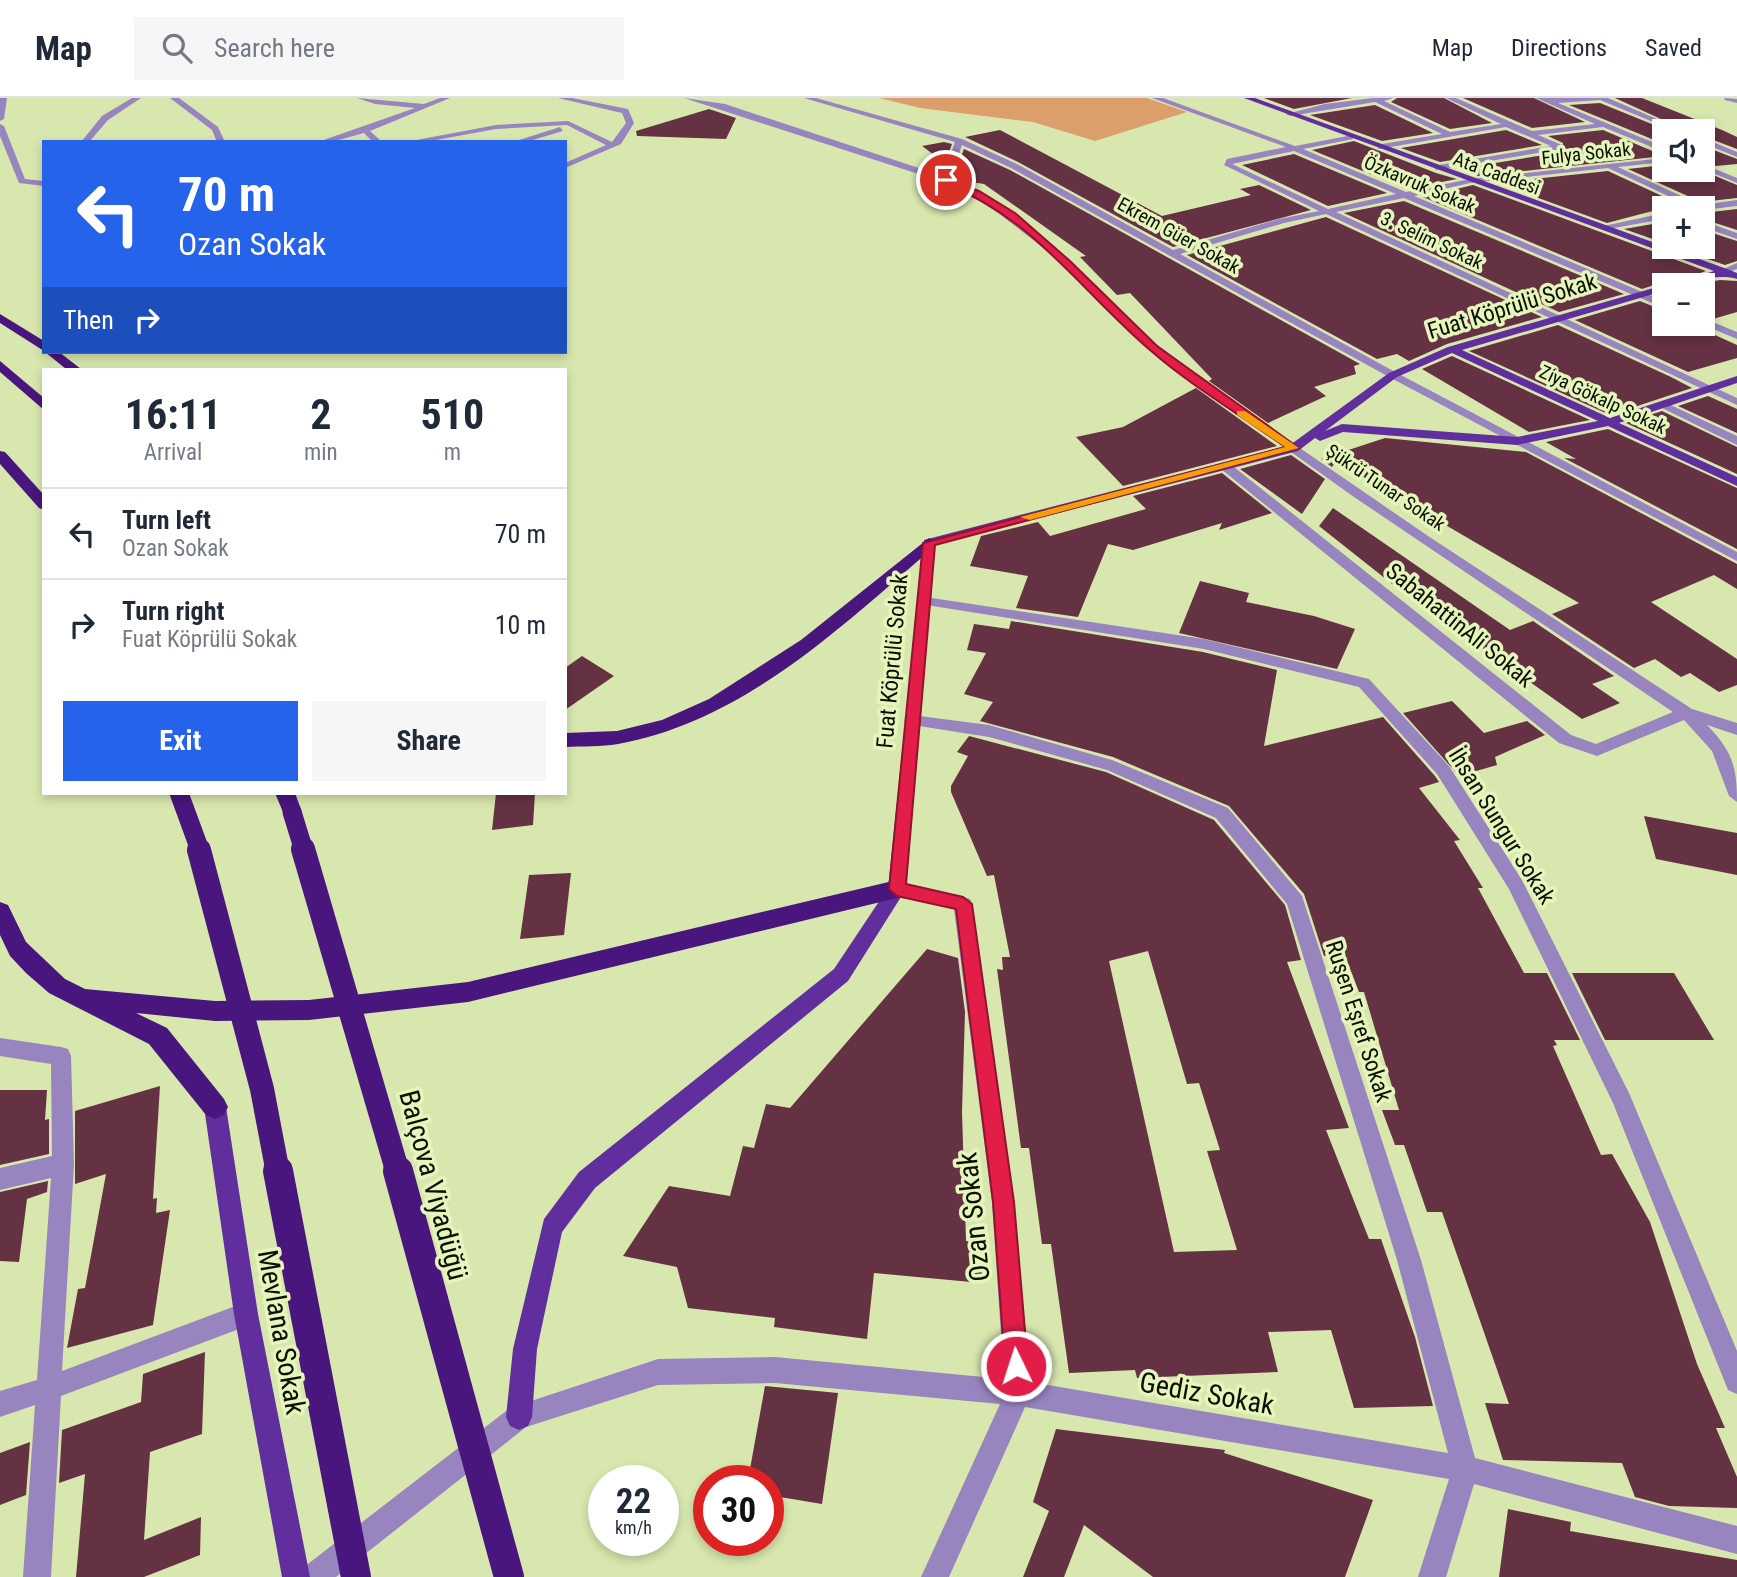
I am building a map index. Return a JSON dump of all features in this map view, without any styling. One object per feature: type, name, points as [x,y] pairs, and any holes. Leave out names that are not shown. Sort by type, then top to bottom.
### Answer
[{"type":"highway","points":[[0,318],[42,346]]},
{"type":"highway","points":[[54,354],[73,368]]},
{"type":"highway","points":[[0,365],[42,404]]},
{"type":"highway","points":[[0,455],[42,504]]},
{"type":"highway","points":[[567,740],[610,739],[705,712],[827,628],[929,543]]},
{"type":"highway","points":[[180,795],[199,850],[262,1089],[356,1577]]},
{"type":"highway","name":"Balçova Viyadüğü","points":[[288,802],[384,1121],[509,1577]]},
{"type":"highway","points":[[88,998],[215,1011],[309,1010],[468,992],[897,889]]},
{"type":"highway","points":[[0,911],[18,949],[34,966],[57,985],[88,998],[158,1036],[215,1107]]},
{"type":"main road","name":"Ata Caddesi","points":[[1248,98],[1737,276]]},
{"type":"main road","points":[[1715,274],[1724,271]]},
{"type":"main road","name":"Fuat Köprülü Sokak","points":[[519,1417],[525,1349],[552,1227],[587,1180],[841,975],[897,889],[929,543],[1294,448],[1393,375],[1452,349],[1652,292]]},
{"type":"main road","name":"Ziya Gökalp Sokak","points":[[1452,349],[1737,482]]},
{"type":"main road","points":[[1517,441],[1607,423],[1737,379]]},
{"type":"main road","name":"Ekrem Güer Sokak","points":[[1294,448],[1342,428],[1517,441]]},
{"type":"main road","name":"Mevlana Sokak","points":[[215,1107],[246,1314],[302,1574]]},
{"type":"street","points":[[0,119],[3,98]]},
{"type":"street","points":[[87,140],[105,118],[137,98]]},
{"type":"street","points":[[174,98],[215,129],[221,140]]},
{"type":"street","points":[[361,98],[375,102],[426,106]]},
{"type":"street","points":[[329,140],[365,130],[446,98]]},
{"type":"street","points":[[562,98],[625,111],[630,124],[618,142],[567,165]]},
{"type":"street","name":"Şükrü Tunar Sokak","points":[[688,98],[722,106],[946,180],[976,193],[1012,215],[1067,263],[1154,348],[1294,448],[1686,713],[1719,748],[1737,796]]},
{"type":"street","name":"Ekrem Güer Sokak","points":[[808,98],[959,141],[1014,166],[1393,375],[1737,557]]},
{"type":"street","name":"Özkavruk Sokak","points":[[1161,98],[1292,147],[1652,300]]},
{"type":"street","points":[[1307,98],[1325,106]]},
{"type":"street","points":[[1290,114],[1325,106],[1390,98]]},
{"type":"street","points":[[1436,168],[1559,147],[1450,98]]},
{"type":"street","points":[[1544,100],[1600,98],[1652,119]]},
{"type":"street","points":[[1728,98],[1737,102]]},
{"type":"street","points":[[1375,99],[1447,133]]},
{"type":"street","points":[[1544,100],[1652,145]]},
{"type":"street","points":[[421,140],[536,123],[574,125],[612,145]]},
{"type":"street","points":[[524,140],[574,125]]},
{"type":"street","points":[[1379,147],[1447,133],[1506,125],[1532,133],[1604,125]]},
{"type":"street","points":[[0,126],[22,181],[42,184]]},
{"type":"street","points":[[365,130],[376,140]]},
{"type":"street","name":"3. Selim Sokak","points":[[1350,137],[1292,147],[1230,161],[1228,164],[1737,402]]},
{"type":"street","points":[[946,180],[959,141]]},
{"type":"street","points":[[1715,145],[1737,155]]},
{"type":"street","points":[[1715,152],[1737,149]]},
{"type":"street","name":"Fulya Sokak","points":[[1170,254],[1282,222],[1470,181],[1652,162]]},
{"type":"street","points":[[1611,167],[1673,196]]},
{"type":"street","points":[[1715,171],[1737,180]]},
{"type":"street","points":[[1715,206],[1737,203]]},
{"type":"street","points":[[1603,227],[1652,218]]},
{"type":"street","points":[[1715,228],[1737,236]]},
{"type":"street","points":[[1724,271],[1737,266]]},
{"type":"street","points":[[1715,326],[1737,336]]},
{"type":"street","points":[[1662,404],[1737,441]]},
{"type":"street","name":"SabahattinAli Sokak","points":[[1224,466],[1565,739],[1597,750],[1686,713]]},
{"type":"street","name":"İhsan Sungur Sokak","points":[[925,601],[1204,644],[1364,683],[1443,770],[1516,885],[1622,1100],[1737,1381]]},
{"type":"street","points":[[1686,713],[1737,729]]},
{"type":"street","name":"Ruşen Eşref Sokak","points":[[912,720],[989,731],[1112,766],[1222,813],[1295,901],[1409,1260],[1465,1469]]},
{"type":"street","name":"Ozan Sokak","points":[[897,889],[963,904],[1003,1202],[1018,1393],[935,1577]]},
{"type":"street","points":[[0,1047],[61,1056],[63,1164],[37,1577]]},
{"type":"street","points":[[0,1179],[63,1164]]},
{"type":"street","points":[[0,1404],[50,1388],[246,1314]]},
{"type":"street","name":"Gediz Sokak","points":[[302,1574],[519,1417],[657,1372],[775,1370],[1018,1393],[1465,1469],[1737,1540]]},
{"type":"street","points":[[1432,1577],[1465,1469]]},
{"type":"shaded area","points":[[879,98],[1147,98],[1187,112],[1095,141],[1033,122],[920,108]]},
{"type":"building","points":[[1264,98],[1352,98],[1294,109]]},
{"type":"building","points":[[1397,98],[1444,98],[1492,123],[1450,129],[1391,102]]},
{"type":"building","points":[[1463,98],[1534,98],[1585,122],[1532,128]]},
{"type":"building","points":[[1615,98],[1642,98],[1694,119],[1661,119]]},
{"type":"building","points":[[1600,103],[1652,124],[1652,139],[1569,105]]},
{"type":"building","points":[[1375,105],[1433,133],[1382,141],[1310,115]]},
{"type":"building","points":[[709,109],[736,118],[726,139],[637,136],[636,131]]},
{"type":"building","points":[[1715,127],[1737,137],[1737,149],[1715,141]]},
{"type":"building","points":[[1000,130],[1162,216],[1251,195],[1240,189],[1259,185],[1311,210],[1173,247],[1018,162],[965,137]]},
{"type":"building","points":[[1506,130],[1542,145],[1440,162],[1401,148]]},
{"type":"building","points":[[1603,130],[1652,151],[1652,157],[1477,176],[1458,169],[1562,152],[1563,143],[1548,136]]},
{"type":"building","points":[[1354,141],[1457,179],[1406,189],[1312,150]]},
{"type":"building","points":[[944,142],[952,144],[945,163],[922,146]]},
{"type":"building","points":[[964,149],[1010,170],[1360,364],[1354,366],[1356,374],[1314,387],[1326,396],[1268,423],[1209,381],[1212,379],[1130,293],[1117,295],[1080,257],[1086,256],[984,184],[972,182],[956,171]]},
{"type":"building","points":[[1715,151],[1737,159],[1737,164],[1716,166]]},
{"type":"building","points":[[1294,154],[1387,193],[1328,206],[1242,165]]},
{"type":"building","points":[[1652,166],[1652,180],[1628,169]]},
{"type":"building","points":[[1608,171],[1662,196],[1652,196],[1652,211],[1607,223],[1497,183]]},
{"type":"building","points":[[1715,176],[1737,185],[1737,198],[1715,200],[1715,196],[1688,196],[1657,182],[1715,182]]},
{"type":"building","points":[[1473,185],[1652,251],[1652,259],[1673,259],[1706,271],[1652,273],[1652,286],[1642,289],[1423,197]]},
{"type":"building","points":[[1404,201],[1624,294],[1559,312],[1344,213]]},
{"type":"building","points":[[1737,209],[1737,230],[1715,223],[1715,212]]},
{"type":"building","points":[[1326,217],[1542,317],[1447,344],[1409,361],[1397,354],[1377,359],[1187,255]]},
{"type":"building","points":[[1652,224],[1652,239],[1624,229]]},
{"type":"building","points":[[1715,234],[1737,241],[1737,261],[1725,265],[1708,259],[1715,259]]},
{"type":"building","points":[[1715,281],[1737,281],[1737,312],[1715,318]]},
{"type":"building","points":[[1640,301],[1652,306],[1652,336],[1715,335],[1737,345],[1737,358],[1688,372],[1575,320]]},
{"type":"building","points":[[1558,325],[1692,388],[1610,415],[1469,351]]},
{"type":"building","points":[[1452,356],[1590,420],[1529,432],[1422,369]]},
{"type":"building","points":[[1196,388],[1277,446],[1123,486],[1076,437],[1123,427]]},
{"type":"building","points":[[1708,396],[1737,409],[1737,433],[1678,406]]},
{"type":"building","points":[[1662,411],[1737,447],[1737,474],[1626,423]]},
{"type":"building","points":[[1608,429],[1737,488],[1737,549],[1564,458],[1576,459],[1546,442]]},
{"type":"building","points":[[1385,438],[1526,452],[1737,564],[1737,589],[1714,575],[1651,602],[1737,659],[1737,685],[1719,692],[1690,673],[1681,677],[1655,659],[1634,668],[1552,614],[1579,603],[1336,461],[1332,467],[1321,459]]},
{"type":"building","points":[[1291,455],[1325,479],[1302,514],[1240,469]]},
{"type":"building","points":[[1222,473],[1272,513],[1219,530],[1222,523],[1133,550],[1108,544],[1078,617],[1016,608],[1028,576],[970,566],[981,536],[1038,522],[1050,536],[1146,509],[1133,496]]},
{"type":"building","points":[[1333,508],[1510,630],[1533,621],[1614,676],[1592,684],[1620,703],[1582,719],[1396,587],[1319,526]]},
{"type":"building","points":[[1200,581],[1249,593],[1246,602],[1314,616],[1355,629],[1337,669],[1179,633]]},
{"type":"building","points":[[1011,621],[1203,652],[1277,670],[1264,746],[1383,717],[1435,776],[1439,782],[1419,788],[1460,840],[1454,841],[1483,888],[1478,888],[1524,973],[1547,973],[1580,1040],[1554,1040],[1557,1045],[1553,1046],[1601,1155],[1612,1154],[1650,1222],[1697,1364],[1725,1428],[1716,1428],[1737,1477],[1737,1508],[1669,1506],[1635,1497],[1622,1463],[1503,1460],[1485,1403],[1509,1404],[1442,1212],[1427,1212],[1404,1145],[1395,1145],[1382,1110],[1399,1110],[1364,992],[1359,992],[1344,953],[1324,956],[1304,894],[1229,806],[1113,757],[980,721],[993,702],[964,694],[986,653],[967,650],[974,624],[1009,629]]},
{"type":"building","points":[[582,656],[614,676],[567,709],[567,667]]},
{"type":"building","points":[[1452,701],[1484,733],[1527,721],[1545,735],[1495,757],[1497,765],[1459,776],[1403,713]]},
{"type":"building","points":[[969,736],[1106,772],[1214,820],[1285,905],[1301,960],[1287,962],[1349,1128],[1326,1130],[1369,1239],[1381,1239],[1415,1337],[1433,1406],[1354,1408],[1331,1330],[1268,1332],[1278,1372],[1137,1378],[1135,1370],[1069,1373],[1051,1244],[1042,1244],[1029,1148],[1021,1148],[997,969],[1003,970],[1002,957],[1010,957],[994,875],[987,876],[951,792],[951,786],[968,756],[957,752]],"holes":[[[1148,951],[1187,1084],[1199,1083],[1220,1150],[1207,1151],[1237,1250],[1174,1252],[1109,961]]]},
{"type":"building","points":[[496,795],[535,795],[533,825],[492,830]]},
{"type":"building","points":[[1644,816],[1737,833],[1737,875],[1656,859]]},
{"type":"building","points":[[571,873],[564,935],[520,939],[529,875]]},
{"type":"building","points":[[927,949],[958,958],[965,1012],[962,1112],[966,1241],[982,1243],[982,1283],[874,1273],[867,1339],[774,1327],[775,1318],[688,1308],[677,1267],[623,1256],[669,1186],[730,1196],[743,1146],[754,1148],[766,1104],[790,1108]]},
{"type":"building","points":[[1572,973],[1674,973],[1714,1040],[1605,1040]]},
{"type":"building","points":[[160,1086],[153,1199],[157,1198],[156,1213],[170,1210],[153,1325],[67,1348],[78,1289],[85,1288],[106,1174],[75,1184],[75,1111]]},
{"type":"building","points":[[0,1090],[47,1090],[45,1120],[49,1119],[49,1154],[0,1165]]},
{"type":"building","points":[[48,1181],[47,1192],[27,1199],[19,1262],[0,1261],[0,1192]]},
{"type":"building","points":[[205,1352],[202,1434],[150,1452],[144,1540],[201,1517],[200,1555],[144,1577],[76,1577],[85,1474],[59,1483],[62,1430],[141,1402],[143,1374]]},
{"type":"building","points":[[765,1386],[838,1393],[822,1504],[784,1498],[784,1465],[751,1465]]},
{"type":"building","points":[[1056,1429],[1225,1450],[1224,1453],[1373,1500],[1345,1577],[1153,1577],[1084,1525],[1064,1577],[1023,1577],[1049,1511],[1033,1502]]},
{"type":"building","points":[[30,1442],[26,1495],[0,1505],[0,1453]]},
{"type":"building","points":[[1508,1509],[1571,1522],[1570,1531],[1737,1560],[1737,1577],[1499,1577]]},
{"type":"slow traffic","points":[[1026,517],[1294,448],[1241,413]]},
{"type":"route","points":[[946,180],[976,193],[1012,215],[1067,263],[1154,348],[1235,409],[1294,448],[929,543],[897,889],[963,904],[1003,1202],[1016,1366]]}]
